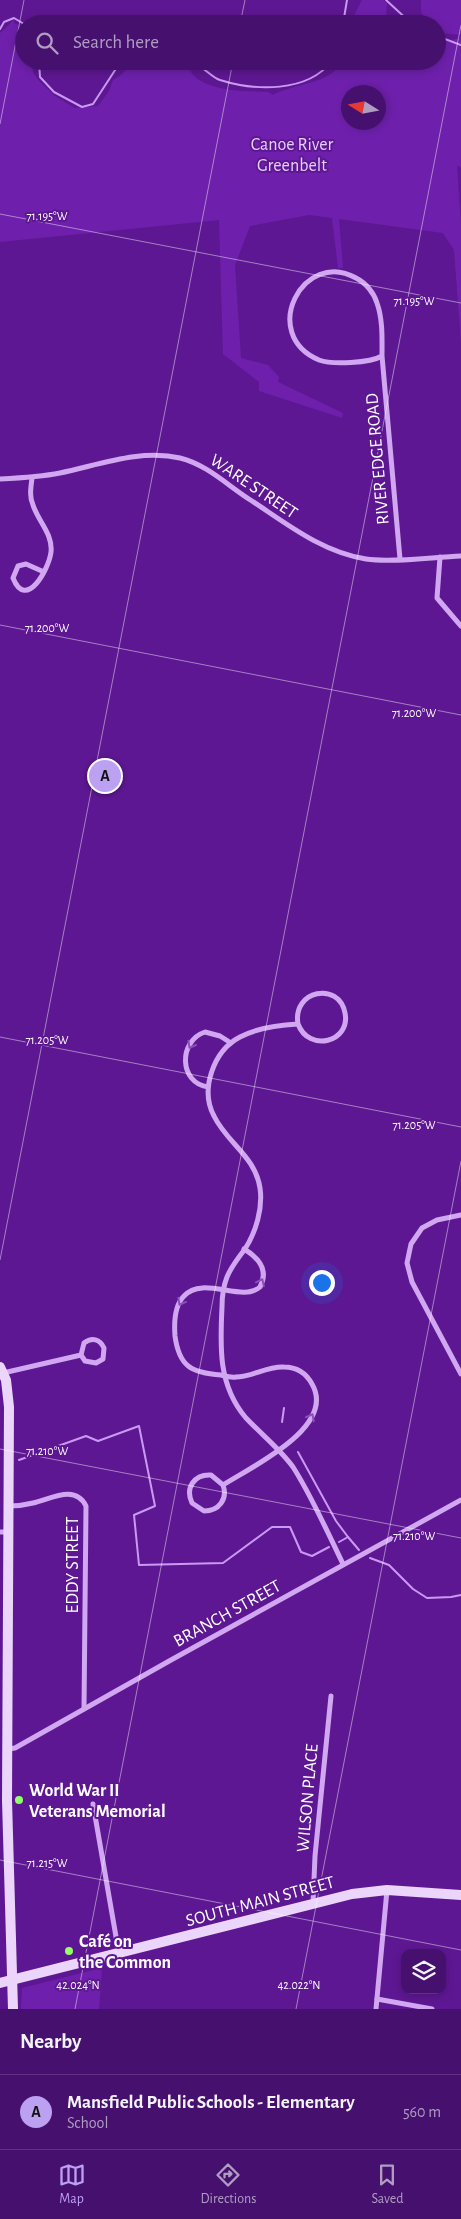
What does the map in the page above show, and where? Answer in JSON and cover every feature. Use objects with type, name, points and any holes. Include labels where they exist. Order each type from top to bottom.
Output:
[{"type":"main road","points":[[2,1370],[6,1380],[9,1407],[8,1506],[4,1532],[3,1724],[7,1750],[4,1806],[13,2009]]},
{"type":"main road","name":"SOUTH MAIN STREET","points":[[0,1984],[352,1894],[387,1890],[461,1895]]},
{"type":"street","name":"RIVER EDGE ROAD","points":[[382,356],[374,361],[341,362],[321,361],[307,353],[292,334],[290,325],[289,315],[298,291],[313,278],[322,274],[337,272],[350,275],[368,286],[377,302],[381,325],[382,356],[400,559]]},
{"type":"street","name":"WARE STREET","points":[[0,479],[32,478],[140,456],[181,458],[209,470],[304,536],[335,551],[367,559],[461,556]]},
{"type":"street","points":[[32,478],[31,498],[33,506],[49,538],[51,551],[44,572],[38,584],[29,590],[21,589],[13,578],[18,566],[26,564],[44,572]]},
{"type":"street","points":[[440,557],[438,600],[461,626]]},
{"type":"street","points":[[324,993],[333,996],[340,1002],[345,1011],[342,1031],[330,1040],[320,1042],[310,1039],[302,1033],[298,1024],[297,1014],[300,1005],[307,998],[315,994],[324,993]]},
{"type":"street","points":[[298,1024],[273,1026],[250,1033],[231,1042],[216,1063],[210,1076],[208,1088],[213,1115],[231,1140],[242,1150],[257,1174],[261,1198],[260,1210],[251,1239],[227,1276],[223,1290],[220,1357],[223,1376],[234,1402],[245,1417],[292,1466],[343,1564]]},
{"type":"street","points":[[208,1088],[197,1084],[187,1073],[185,1060],[188,1048],[196,1036],[205,1032],[212,1032],[231,1042]]},
{"type":"street","points":[[461,1215],[437,1220],[422,1228],[411,1244],[407,1263],[412,1282],[461,1374]]},
{"type":"street","points":[[223,1485],[278,1451],[306,1426],[315,1413],[316,1393],[308,1377],[302,1372],[285,1367],[236,1377],[223,1376],[200,1372],[187,1365],[179,1354],[175,1325],[180,1301],[188,1292],[201,1288],[252,1291],[257,1290],[262,1283],[263,1267],[253,1254],[244,1249]]},
{"type":"street","points":[[91,1339],[99,1341],[104,1348],[104,1355],[96,1363],[85,1361],[81,1354],[82,1346],[91,1339]]},
{"type":"street","points":[[2,1370],[81,1354]]},
{"type":"street","points":[[210,1475],[220,1480],[223,1485],[224,1499],[214,1510],[199,1509],[192,1503],[190,1488],[192,1483],[200,1476],[210,1475]]},
{"type":"street","name":"EDDY STREET","points":[[8,1506],[30,1504],[64,1494],[75,1495],[81,1498],[86,1506],[84,1709]]},
{"type":"street","name":"BRANCH STREET","points":[[7,1750],[15,1748],[461,1500]]},
{"type":"street","name":"WILSON PLACE","points":[[313,1903],[315,1856],[331,1696]]},
{"type":"street","points":[[93,1804],[119,1954]]},
{"type":"street","points":[[376,2009],[387,1890]]},
{"type":"street","points":[[377,1999],[432,2009]]},
{"type":"green space","points":[[362,0],[383,0],[387,3],[386,15],[354,15]]},
{"type":"green space","points":[[421,0],[461,0],[461,35],[446,34],[446,15],[423,15],[421,13]]},
{"type":"green space","name":"Canoe River Greenbelt","points":[[14,20],[15,70],[33,70],[39,81],[55,96],[75,108],[98,106],[109,91],[113,80],[126,70],[189,70],[199,80],[215,87],[268,92],[273,95],[321,79],[336,70],[446,70],[446,39],[461,38],[461,167],[457,166],[461,224],[461,343],[454,250],[443,233],[339,219],[343,268],[338,268],[332,218],[309,215],[250,226],[235,265],[241,358],[268,365],[279,377],[278,382],[343,413],[342,418],[259,391],[259,382],[223,354],[219,220],[0,242],[0,33]]},
{"type":"green space","points":[[102,1968],[99,2009],[21,2009],[22,1988]]},
{"type":"waterway","points":[[344,15],[347,0]]},
{"type":"waterway","points":[[386,0],[402,15]]},
{"type":"waterway","points":[[0,29],[4,22],[15,19]]},
{"type":"waterway","points":[[446,39],[461,45]]},
{"type":"waterway","points":[[40,70],[40,77],[54,92],[82,107],[93,104],[115,70]]},
{"type":"waterway","points":[[205,70],[220,80],[234,84],[264,87],[280,87],[295,84],[309,79],[322,70]]},
{"type":"waterway","points":[[282,1422],[284,1408]]},
{"type":"waterway","points":[[19,1460],[86,1436],[98,1441],[139,1426],[155,1506],[134,1515],[139,1565],[223,1563],[272,1527],[290,1527],[301,1552],[312,1556],[329,1547]]},
{"type":"waterway","points":[[298,1452],[336,1521],[348,1537]]},
{"type":"waterway","points":[[339,1542],[348,1537],[359,1550]]},
{"type":"waterway","points":[[370,1558],[389,1565],[413,1589],[427,1598],[461,1595]]},
{"type":"place","name":"Mansfield Public Schools - Elementary","points":[[105,776]]},
{"type":"place","name":"World War II Veterans Memorial","points":[[19,1800]]},
{"type":"place","name":"Café on the Common","points":[[69,1951]]}]
